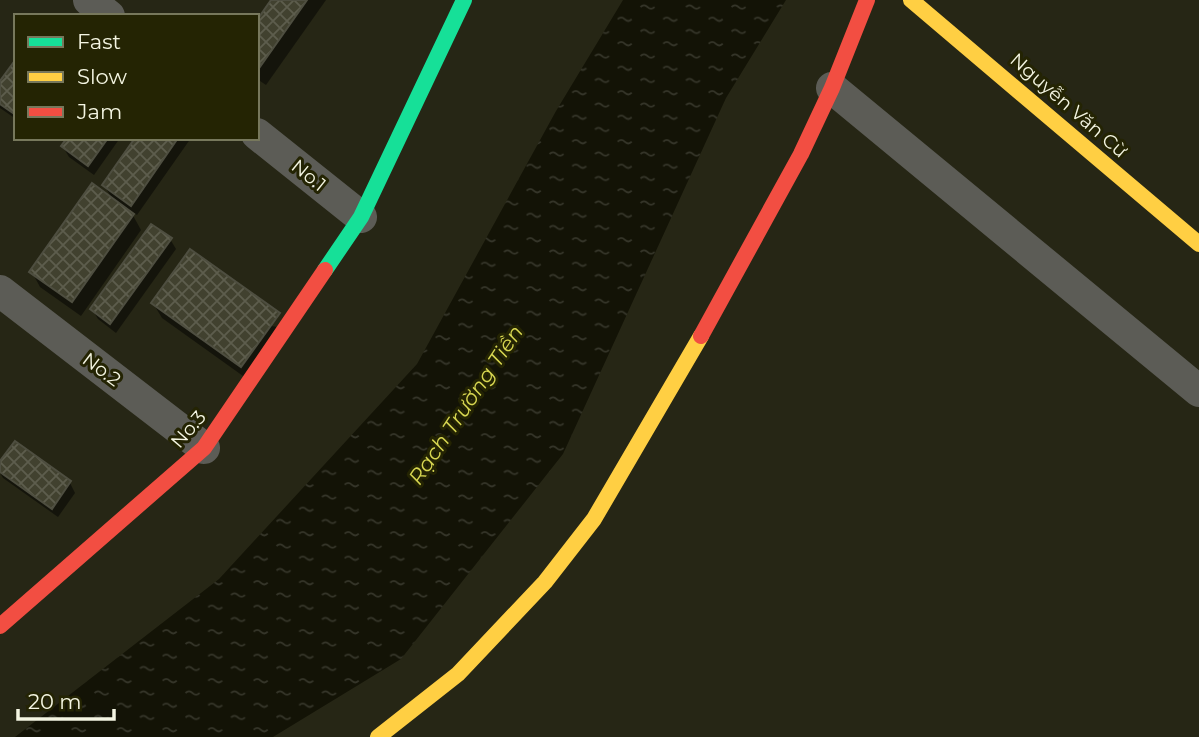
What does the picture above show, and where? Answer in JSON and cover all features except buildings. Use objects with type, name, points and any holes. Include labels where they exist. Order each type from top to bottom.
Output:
[{"type":"street","points":[[89,0],[106,14]]},
{"type":"street","name":"No.3","points":[[0,626],[204,448],[361,217],[464,0]]},
{"type":"street","points":[[378,737],[458,674],[545,582],[594,519],[801,155],[832,88],[867,0]]},
{"type":"street","name":"Nguyễn Văn Cừ","points":[[911,0],[1199,244]]},
{"type":"street","points":[[832,88],[1199,391]]},
{"type":"street","name":"No.1","points":[[259,136],[361,217]]},
{"type":"street","name":"No.2","points":[[0,291],[204,448]]},
{"type":"water","name":"Rạch Trường Tiền","points":[[623,0],[786,0],[726,98],[563,454],[401,659],[273,737],[15,737],[219,579],[417,364],[556,111]]},
{"type":"traffic: fast","points":[[325,270],[361,217],[464,0]]},
{"type":"traffic: slow","points":[[911,0],[1199,244]]},
{"type":"traffic: slow","points":[[378,737],[458,674],[545,582],[594,519],[701,336]]},
{"type":"traffic: jam","points":[[701,336],[801,154],[832,88],[867,0]]},
{"type":"traffic: jam","points":[[0,626],[204,448],[325,270]]}]
